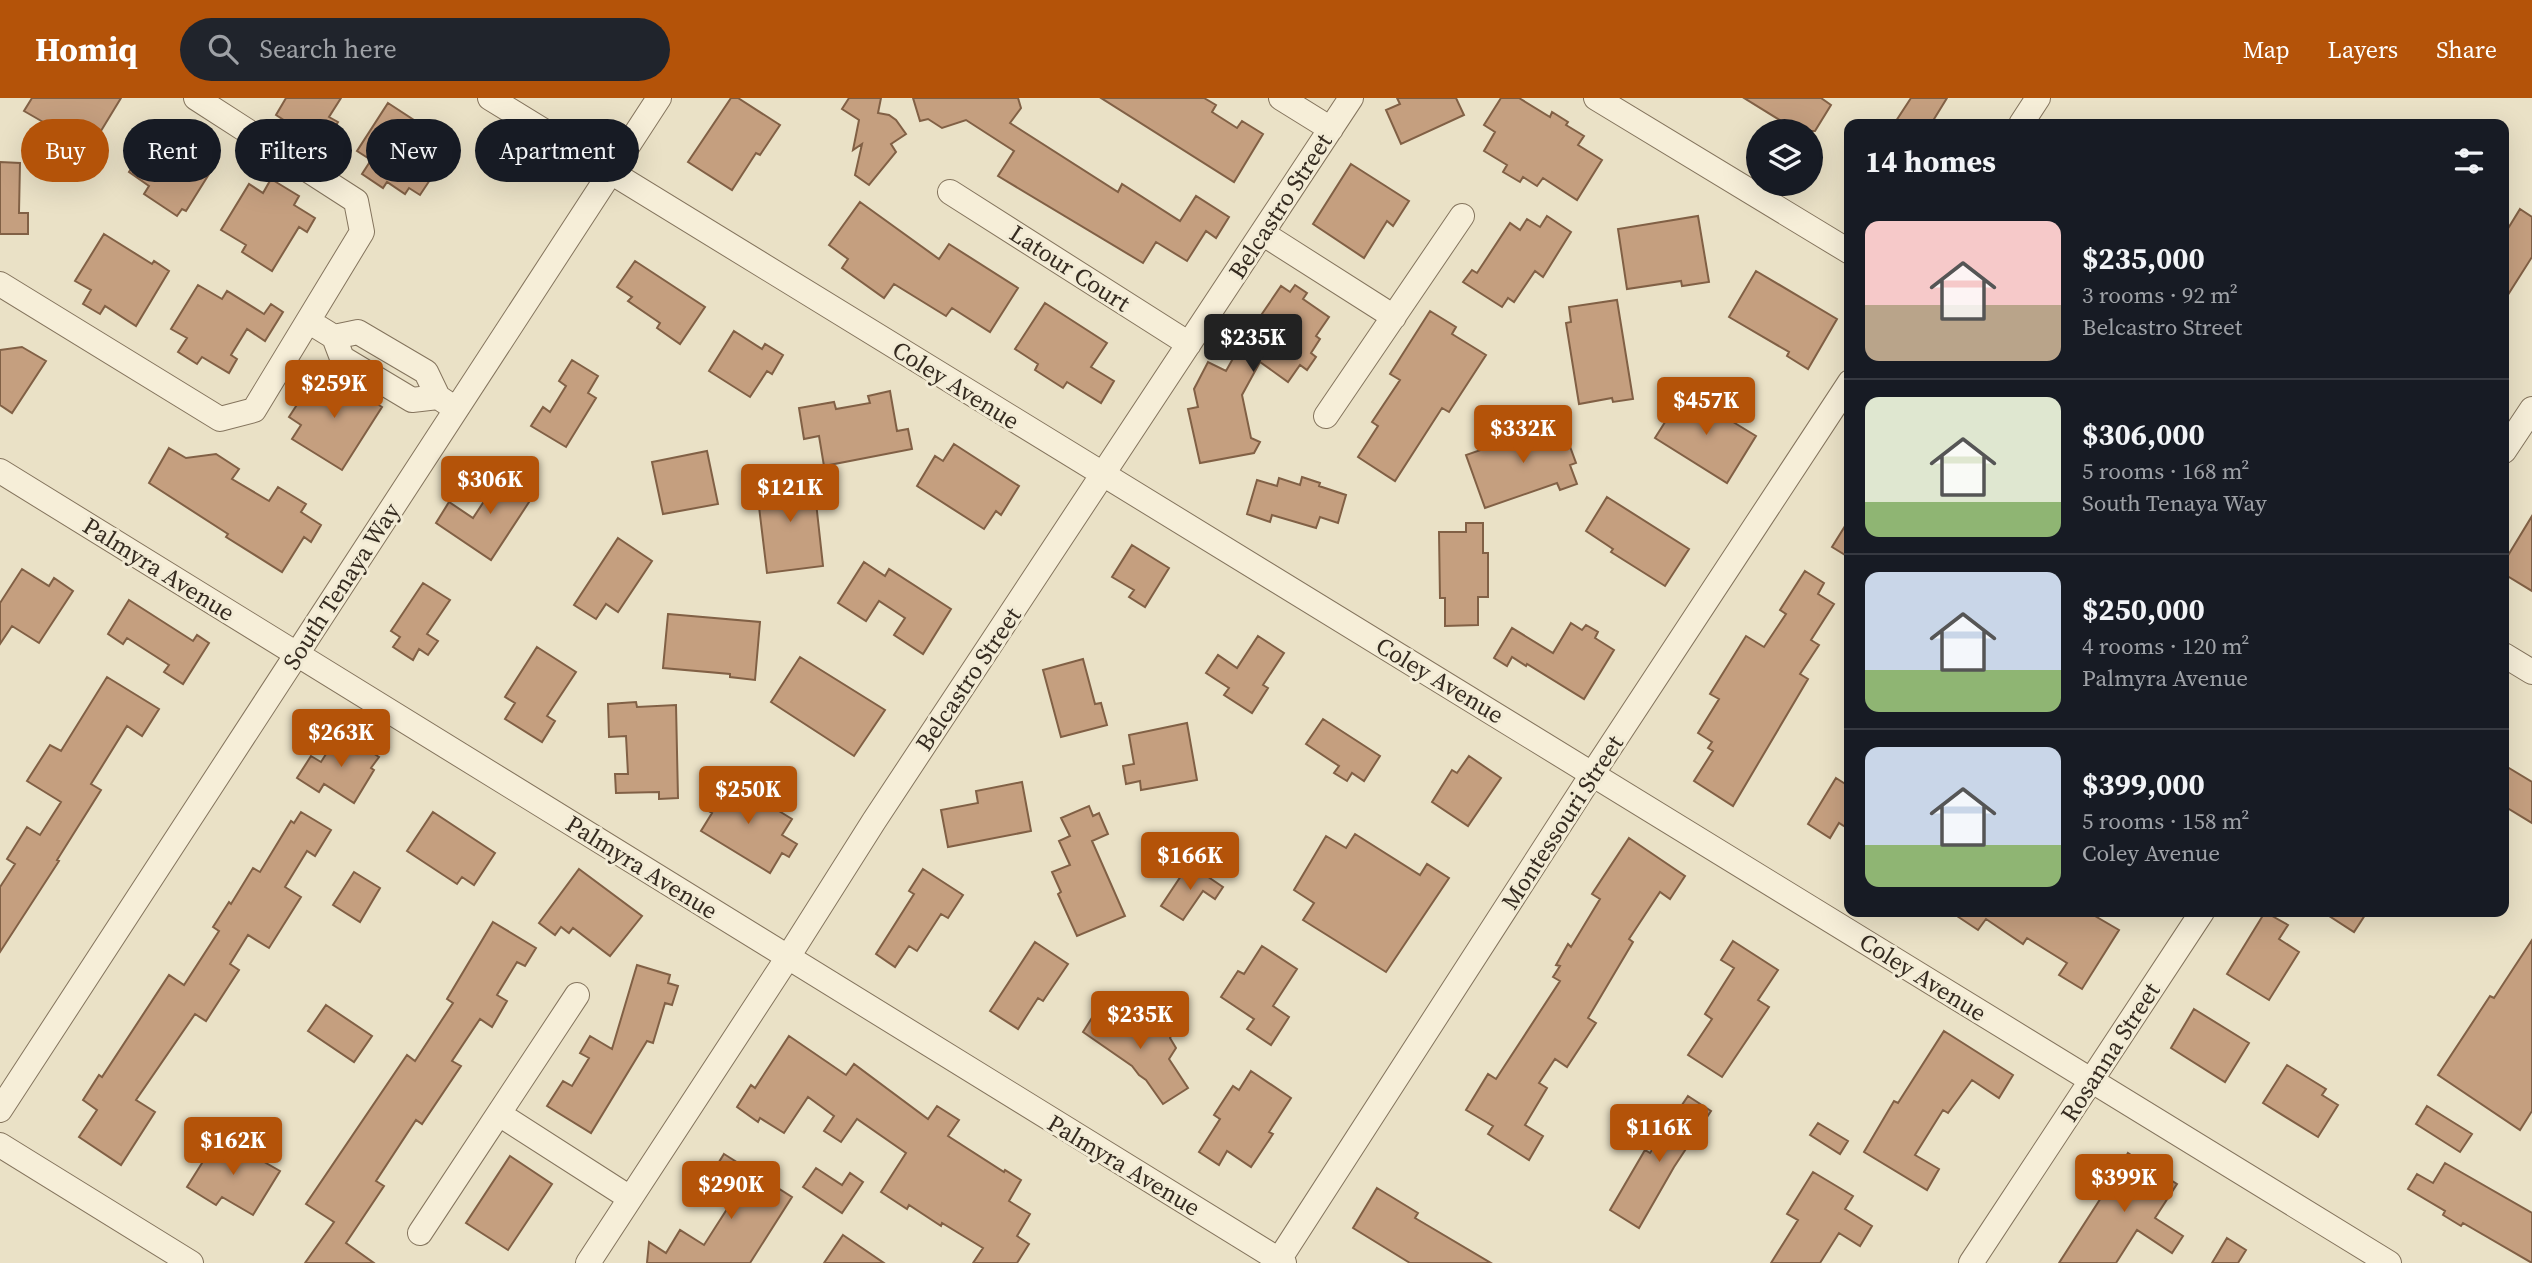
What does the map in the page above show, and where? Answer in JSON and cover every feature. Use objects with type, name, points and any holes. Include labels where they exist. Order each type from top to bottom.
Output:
[{"type":"street","points":[[0,284],[220,419],[254,410],[362,232],[356,201],[196,98]]},
{"type":"street","name":"Coley Avenue","points":[[490,98],[525,119]]},
{"type":"street","name":"South Tenaya Way","points":[[639,129],[659,98]]},
{"type":"street","points":[[1281,98],[1331,129]]},
{"type":"street","name":"Belcastro Street","points":[[587,1263],[874,821],[1351,98]]},
{"type":"street","points":[[1596,98],[1844,248]]},
{"type":"street","points":[[2024,119],[2038,98]]},
{"type":"street","name":"South Tenaya Way","points":[[0,1110],[297,654],[448,403],[605,182]]},
{"type":"street","name":"Coley Avenue","points":[[628,182],[1103,476],[1593,773],[2389,1263]]},
{"type":"street","name":"Latour Court","points":[[950,192],[1189,344]]},
{"type":"street","points":[[1326,416],[1462,216]]},
{"type":"street","points":[[1262,233],[1394,317]]},
{"type":"street","points":[[308,321],[334,337],[342,358],[412,400],[448,403]]},
{"type":"street","points":[[334,337],[358,332],[426,372],[448,403]]},
{"type":"street","points":[[372,376],[387,349]]},
{"type":"street","name":"Montessouri Street","points":[[1280,1262],[1593,773],[1844,391]]},
{"type":"street","points":[[2509,444],[2532,409]]},
{"type":"street","name":"Palmyra Avenue","points":[[0,471],[1280,1262]]},
{"type":"street","points":[[2509,658],[2532,672]]},
{"type":"street","name":"Rosanna Street","points":[[1971,1263],[2199,917]]},
{"type":"street","points":[[420,1233],[577,995]]},
{"type":"street","points":[[499,1114],[630,1198]]},
{"type":"street","points":[[0,1145],[191,1263]]},
{"type":"building","points":[[32,98],[121,98],[108,119],[38,119],[24,111]]},
{"type":"building","points":[[286,98],[341,98],[329,117],[333,119],[282,119],[276,115]]},
{"type":"building","points":[[731,98],[738,98],[780,125],[760,155],[756,153],[732,190],[688,162]]},
{"type":"building","points":[[849,98],[881,98],[878,113],[889,115],[896,120],[906,134],[891,144],[896,152],[869,185],[855,175],[862,144],[853,150],[859,120],[842,109]]},
{"type":"building","points":[[913,98],[1018,98],[1021,108],[1010,123],[1118,192],[1122,184],[1180,221],[1196,196],[1229,217],[1216,238],[1206,231],[1187,261],[1156,242],[1143,263],[998,176],[1014,151],[966,120],[942,128],[928,119],[920,121]]},
{"type":"building","points":[[1101,98],[1204,98],[1216,105],[1212,112],[1237,128],[1242,121],[1263,134],[1234,182]]},
{"type":"building","points":[[1397,98],[1456,98],[1464,115],[1401,144],[1386,110],[1400,104]]},
{"type":"building","points":[[1501,98],[1519,98],[1550,117],[1552,112],[1584,136],[1578,145],[1602,160],[1577,200],[1543,178],[1537,186],[1523,177],[1520,182],[1503,172],[1507,165],[1484,151],[1495,132],[1484,125]]},
{"type":"building","points":[[1744,98],[1821,98],[1831,105],[1822,119],[1778,119]]},
{"type":"building","points":[[1911,98],[1947,98],[1934,119],[1897,119]]},
{"type":"building","points":[[388,103],[413,119],[378,119]]},
{"type":"building","points":[[366,137],[366,157],[357,151]]},
{"type":"building","points":[[0,162],[20,163],[19,213],[28,213],[28,234],[0,234]]},
{"type":"building","points":[[1351,164],[1409,201],[1393,226],[1387,221],[1364,258],[1313,224]]},
{"type":"building","points":[[143,182],[204,182],[186,211],[182,209],[177,216],[144,194],[149,186]]},
{"type":"building","points":[[269,182],[276,182],[299,196],[294,205],[315,218],[307,232],[299,227],[272,271],[242,252],[246,245],[221,230],[249,184],[263,193]]},
{"type":"building","points":[[374,182],[387,182],[383,188]]},
{"type":"building","points":[[387,182],[429,182],[420,195],[409,188],[405,194]]},
{"type":"building","points":[[860,202],[939,259],[949,244],[1018,288],[990,332],[952,308],[946,316],[894,284],[884,298],[842,268],[848,259],[829,245]]},
{"type":"building","points":[[2520,209],[2532,217],[2532,257],[2509,293],[2509,227]]},
{"type":"building","points":[[1547,216],[1571,232],[1543,277],[1535,271],[1514,302],[1508,298],[1502,307],[1463,282],[1472,270],[1477,273],[1510,223],[1520,230],[1527,219],[1540,227]]},
{"type":"building","points":[[1698,216],[1709,282],[1682,286],[1681,281],[1627,289],[1618,229]]},
{"type":"building","points":[[104,234],[152,264],[154,261],[169,271],[136,326],[105,306],[100,314],[83,304],[91,290],[75,281]]},
{"type":"building","points":[[635,261],[705,307],[680,344],[657,328],[660,323],[628,301],[632,297],[617,287]]},
{"type":"building","points":[[1756,271],[1837,319],[1808,369],[1787,356],[1789,352],[1729,317]]},
{"type":"building","points":[[198,285],[222,299],[227,291],[264,314],[271,304],[283,312],[265,341],[247,329],[231,355],[237,359],[229,373],[202,357],[197,364],[178,352],[187,338],[171,329]]},
{"type":"building","points":[[1295,285],[1307,293],[1303,299],[1329,317],[1316,336],[1320,339],[1311,353],[1316,357],[1307,370],[1300,365],[1288,382],[1260,362],[1242,395],[1251,438],[1260,442],[1254,453],[1200,463],[1188,409],[1198,407],[1194,389],[1208,362],[1226,371],[1281,286],[1290,292]]},
{"type":"building","points":[[1617,300],[1633,399],[1613,402],[1612,398],[1579,404],[1566,323],[1571,322],[1569,307]]},
{"type":"building","points":[[1045,303],[1107,343],[1091,367],[1114,381],[1101,403],[1067,382],[1063,388],[1035,370],[1038,364],[1015,349]]},
{"type":"building","points":[[1430,311],[1456,327],[1452,334],[1486,355],[1449,412],[1442,408],[1395,481],[1358,457],[1378,426],[1372,422],[1400,380],[1390,374]]},
{"type":"building","points":[[734,331],[762,349],[765,344],[783,355],[772,374],[767,371],[750,397],[709,371]]},
{"type":"building","points":[[22,347],[46,361],[12,413],[0,405],[0,350]]},
{"type":"building","points":[[572,360],[598,376],[588,393],[596,398],[566,447],[531,426],[543,407],[550,412],[566,386],[559,381]]},
{"type":"building","points":[[322,370],[382,407],[342,470],[292,439],[301,425],[289,417],[300,400],[307,404]]},
{"type":"building","points":[[890,391],[897,431],[908,429],[912,449],[824,466],[819,436],[804,439],[799,408],[834,402],[836,409],[870,403],[868,396]]},
{"type":"building","points":[[1684,392],[1756,436],[1727,483],[1655,438]]},
{"type":"building","points":[[1561,422],[1576,463],[1570,465],[1577,484],[1560,490],[1557,483],[1485,508],[1466,455]]},
{"type":"building","points":[[954,444],[1019,486],[1001,515],[996,511],[984,529],[917,486],[935,456],[943,461]]},
{"type":"building","points":[[169,448],[186,458],[216,454],[239,469],[232,479],[269,501],[278,487],[306,504],[301,512],[321,525],[311,542],[304,537],[282,572],[149,483]]},
{"type":"building","points":[[707,451],[718,504],[663,514],[652,462]]},
{"type":"building","points":[[506,468],[526,481],[523,485],[535,493],[491,560],[436,523],[449,502],[473,518]]},
{"type":"building","points":[[813,475],[823,566],[767,573],[756,482]]},
{"type":"building","points":[[1302,477],[1346,495],[1338,523],[1320,517],[1316,528],[1272,515],[1270,522],[1247,514],[1257,480],[1277,486],[1279,478],[1300,485]]},
{"type":"building","points":[[1607,497],[1689,549],[1665,586],[1611,552],[1613,549],[1586,531]]},
{"type":"building","points":[[2532,516],[2532,591],[2509,577],[2509,554]]},
{"type":"building","points":[[1466,523],[1483,523],[1483,553],[1488,553],[1488,597],[1478,597],[1478,625],[1445,626],[1445,598],[1440,598],[1439,532],[1466,532]]},
{"type":"building","points":[[1844,528],[1844,554],[1832,547]]},
{"type":"building","points":[[618,538],[652,561],[618,612],[606,604],[596,619],[574,605]]},
{"type":"building","points":[[1132,545],[1169,568],[1145,607],[1129,597],[1134,590],[1112,577]]},
{"type":"building","points":[[864,562],[885,576],[889,569],[951,609],[923,654],[894,635],[905,618],[879,601],[866,621],[838,603]]},
{"type":"building","points":[[22,569],[49,586],[54,578],[73,591],[39,643],[12,626],[0,644],[0,603]]},
{"type":"building","points":[[1805,571],[1824,583],[1818,594],[1834,604],[1811,640],[1819,645],[1800,674],[1808,679],[1733,806],[1694,781],[1713,751],[1708,748],[1712,742],[1698,733],[1719,699],[1710,694],[1746,636],[1764,647],[1786,614],[1780,610]]},
{"type":"building","points":[[423,583],[450,600],[427,634],[438,641],[428,655],[419,649],[413,660],[393,647],[400,637],[391,631]]},
{"type":"building","points":[[129,600],[193,641],[197,635],[209,643],[183,684],[164,672],[169,665],[127,638],[123,644],[108,634]]},
{"type":"building","points":[[668,614],[760,622],[755,680],[730,677],[730,674],[663,668]]},
{"type":"building","points":[[1571,623],[1582,630],[1586,625],[1598,632],[1595,638],[1614,650],[1584,699],[1512,657],[1507,666],[1494,658],[1512,628],[1553,653]]},
{"type":"building","points":[[1258,636],[1284,653],[1263,685],[1268,688],[1252,713],[1224,695],[1229,688],[1206,673],[1218,655],[1237,668]]},
{"type":"building","points":[[537,647],[576,672],[547,716],[555,721],[542,742],[505,719],[515,703],[505,697]]},
{"type":"building","points":[[800,657],[885,710],[854,756],[771,702]]},
{"type":"building","points":[[1083,659],[1095,704],[1101,703],[1107,725],[1061,737],[1043,670]]},
{"type":"building","points":[[107,677],[159,709],[142,736],[127,726],[91,784],[101,790],[0,952],[0,887],[15,864],[7,859],[27,827],[40,835],[61,802],[27,781],[50,745],[61,751]]},
{"type":"building","points":[[636,702],[637,707],[676,705],[678,798],[659,799],[659,792],[616,793],[615,774],[628,774],[626,736],[609,737],[608,704]]},
{"type":"building","points":[[1323,719],[1380,756],[1364,781],[1352,773],[1347,781],[1334,773],[1339,766],[1306,744]]},
{"type":"building","points":[[1187,723],[1197,780],[1141,790],[1140,781],[1126,784],[1123,766],[1134,764],[1129,735]]},
{"type":"building","points":[[340,732],[379,757],[354,803],[324,784],[319,792],[297,778],[311,756],[321,762]]},
{"type":"building","points":[[1469,756],[1501,778],[1468,826],[1432,802],[1452,770],[1457,773]]},
{"type":"building","points":[[2509,768],[2532,782],[2532,823],[2509,809]]},
{"type":"building","points":[[1836,778],[1844,783],[1844,826],[1839,823],[1830,838],[1808,824]]},
{"type":"building","points":[[1022,782],[1031,831],[948,847],[941,810],[978,803],[976,791]]},
{"type":"building","points":[[718,784],[730,791],[735,784],[792,819],[782,835],[797,844],[789,857],[782,853],[770,873],[701,831],[712,813],[703,808]]},
{"type":"building","points":[[1089,806],[1093,816],[1099,813],[1108,834],[1092,841],[1125,916],[1077,936],[1058,894],[1061,892],[1052,872],[1070,865],[1059,841],[1070,836],[1061,818]]},
{"type":"building","points":[[301,812],[331,830],[315,856],[307,851],[285,887],[301,897],[269,948],[248,935],[230,964],[239,970],[206,1021],[195,1014],[136,1100],[155,1112],[121,1165],[79,1137],[97,1110],[83,1100],[99,1075],[102,1077],[169,975],[184,985],[219,931],[213,927],[229,902],[231,904],[253,868],[260,872],[291,821],[294,823]]},
{"type":"building","points":[[433,812],[495,853],[474,885],[462,877],[457,884],[407,851]]},
{"type":"building","points":[[1355,834],[1420,875],[1427,864],[1449,878],[1386,972],[1303,920],[1314,903],[1294,890],[1326,836],[1346,848]]},
{"type":"building","points":[[1629,838],[1685,876],[1670,899],[1660,892],[1629,939],[1633,942],[1588,1018],[1596,1023],[1567,1067],[1555,1059],[1539,1083],[1547,1088],[1525,1125],[1543,1136],[1529,1160],[1488,1134],[1493,1126],[1466,1110],[1488,1074],[1496,1079],[1560,981],[1553,977],[1560,966],[1556,965],[1568,944],[1571,947],[1600,899],[1592,894]]},
{"type":"building","points":[[1189,864],[1223,887],[1215,899],[1203,891],[1183,920],[1161,906]]},
{"type":"building","points":[[579,869],[642,916],[610,956],[573,928],[569,933],[561,927],[555,935],[539,923]]},
{"type":"building","points":[[923,869],[963,895],[948,918],[941,914],[917,951],[909,946],[895,967],[876,954],[914,894],[909,891]]},
{"type":"building","points":[[354,872],[380,888],[360,922],[333,905]]},
{"type":"building","points":[[1958,917],[2097,917],[2119,930],[2082,989],[2059,975],[2067,963],[2027,938],[2023,944],[1986,919],[1978,930]]},
{"type":"building","points":[[2262,917],[2274,917],[2288,925],[2279,939],[2299,952],[2269,1000],[2227,974]]},
{"type":"building","points":[[2331,917],[2364,917],[2354,932]]},
{"type":"building","points":[[493,922],[536,948],[525,966],[517,962],[497,995],[507,1001],[492,1027],[480,1019],[452,1061],[461,1066],[422,1124],[416,1120],[376,1181],[384,1186],[346,1243],[374,1263],[305,1263],[334,1222],[306,1204],[407,1055],[415,1061],[453,1003],[447,999]]},
{"type":"building","points":[[2532,940],[2532,1111],[2520,1130],[2438,1075],[2490,996],[2494,998]]},
{"type":"building","points":[[1733,941],[1778,970],[1758,1000],[1769,1007],[1722,1077],[1688,1055],[1712,1019],[1705,1014],[1734,968],[1721,960]]},
{"type":"building","points":[[1035,942],[1068,964],[1043,1001],[1038,998],[1018,1029],[990,1011]]},
{"type":"building","points":[[1262,946],[1297,969],[1273,1006],[1289,1017],[1271,1045],[1247,1029],[1254,1019],[1221,997],[1238,971],[1244,974]]},
{"type":"building","points":[[637,965],[670,975],[668,983],[678,986],[672,1005],[665,1003],[653,1043],[647,1041],[591,1133],[547,1106],[563,1081],[572,1086],[589,1058],[580,1053],[590,1036],[612,1049]]},
{"type":"building","points":[[326,1005],[372,1036],[354,1062],[308,1031]]},
{"type":"building","points":[[1100,1005],[1146,1034],[1153,1022],[1172,1034],[1170,1038],[1176,1048],[1169,1059],[1188,1088],[1163,1104],[1132,1066],[1083,1032]]},
{"type":"building","points":[[2194,1009],[2249,1043],[2225,1082],[2171,1048]]},
{"type":"building","points":[[1944,1031],[2013,1075],[1999,1098],[1972,1080],[1948,1113],[1943,1110],[1915,1155],[1939,1169],[1927,1190],[1864,1152],[1894,1101],[1898,1103]]},
{"type":"building","points":[[789,1036],[846,1075],[854,1064],[928,1119],[937,1106],[959,1120],[948,1136],[1021,1180],[1009,1201],[1030,1214],[1017,1236],[1029,1244],[1017,1263],[973,1263],[983,1248],[909,1205],[907,1209],[881,1192],[906,1153],[857,1119],[841,1142],[824,1131],[834,1116],[808,1097],[784,1133],[760,1118],[758,1122],[737,1107],[751,1085],[755,1088]]},
{"type":"building","points":[[2287,1065],[2326,1089],[2322,1095],[2338,1105],[2318,1137],[2263,1103]]},
{"type":"building","points":[[1251,1071],[1291,1098],[1269,1132],[1273,1134],[1251,1167],[1227,1151],[1219,1165],[1199,1152],[1220,1119],[1214,1115],[1233,1086],[1239,1090]]},
{"type":"building","points":[[1688,1096],[1711,1111],[1674,1167],[1639,1228],[1610,1210],[1645,1150],[1650,1153]]},
{"type":"building","points":[[2427,1106],[2472,1134],[2460,1152],[2416,1124]]},
{"type":"building","points":[[1818,1123],[1848,1141],[1840,1154],[1810,1135]]},
{"type":"building","points":[[219,1136],[280,1171],[253,1215],[222,1197],[216,1205],[187,1187]]},
{"type":"building","points":[[2128,1153],[2177,1184],[2155,1218],[2183,1236],[2172,1253],[2137,1230],[2116,1263],[2059,1263],[2106,1190],[2094,1182],[2105,1166],[2116,1173]]},
{"type":"building","points":[[724,1154],[792,1197],[750,1263],[647,1263],[649,1242],[666,1253],[680,1230],[704,1245],[736,1195],[709,1178]]},
{"type":"building","points":[[510,1156],[552,1184],[508,1250],[466,1223]]},
{"type":"building","points":[[2445,1163],[2532,1213],[2532,1263],[2463,1223],[2461,1226],[2443,1215],[2445,1211],[2408,1189],[2417,1174],[2433,1183]]},
{"type":"building","points":[[816,1168],[842,1185],[850,1173],[863,1182],[842,1213],[803,1187]]},
{"type":"building","points":[[1813,1172],[1853,1196],[1845,1209],[1872,1226],[1860,1246],[1839,1233],[1820,1263],[1771,1263],[1798,1220],[1787,1214]]},
{"type":"building","points":[[1377,1188],[1418,1213],[1415,1218],[1491,1263],[1410,1263],[1353,1228]]},
{"type":"building","points":[[843,1235],[884,1263],[824,1263]]},
{"type":"building","points":[[2227,1238],[2246,1250],[2238,1263],[2212,1263]]}]
